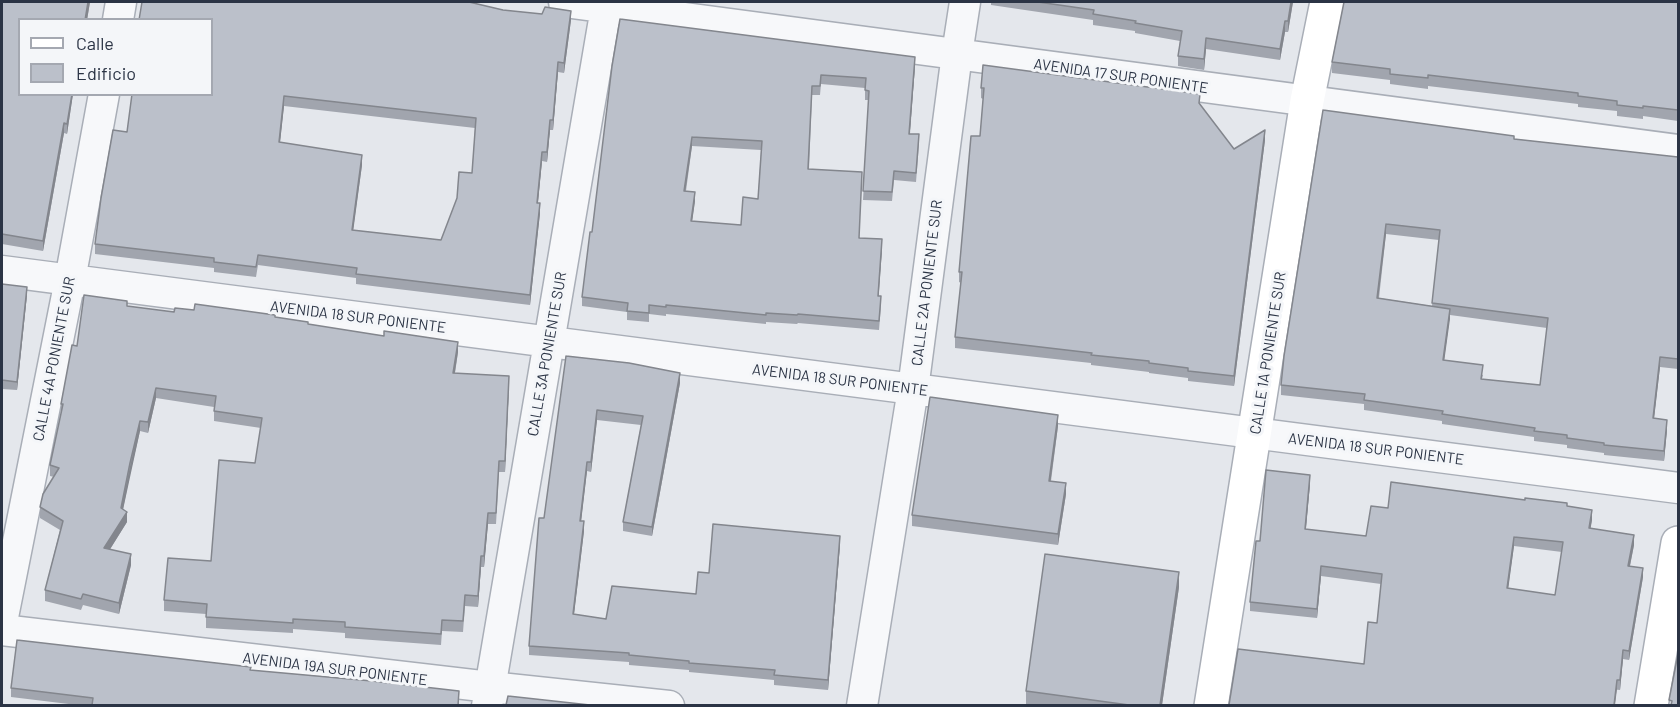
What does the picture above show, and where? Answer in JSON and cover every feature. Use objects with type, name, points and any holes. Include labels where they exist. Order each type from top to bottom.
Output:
[{"type":"street","points":[[118,18],[121,2]]},
{"type":"street","name":"AVENIDA 17 SUR PONIENTE","points":[[564,2],[607,4],[957,54],[1678,150]]},
{"type":"street","name":"CALLE 2A PONIENTE SUR","points":[[862,705],[913,389],[965,2]]},
{"type":"street","name":"CALLE 1A PONIENTE SUR","points":[[1211,705],[1307,101],[1327,2]]},
{"type":"street","name":"CALLE 3A PONIENTE SUR","points":[[488,696],[607,4]]},
{"type":"street","name":"CALLE 4A PONIENTE SUR","points":[[2,622],[70,280],[104,96]]},
{"type":"street","name":"AVENIDA 18 SUR PONIENTE","points":[[2,272],[1678,488]]},
{"type":"street","points":[[1651,705],[1678,543]]},
{"type":"street","name":"AVENIDA 19A SUR PONIENTE","points":[[2,630],[488,696],[669,705]]},
{"type":"building","points":[[2,2],[88,2],[85,18],[18,18],[18,96],[72,96],[67,124],[64,123],[43,241],[2,234]]},
{"type":"building","points":[[142,2],[469,2],[503,10],[542,14],[545,7],[571,11],[564,63],[558,62],[553,120],[550,120],[547,152],[542,152],[537,203],[540,203],[530,295],[356,274],[357,268],[258,255],[256,267],[214,262],[214,258],[95,244],[113,130],[127,132],[132,96],[213,96],[213,18],[139,18]],"holes":[[[284,96],[476,118],[472,173],[459,172],[457,198],[441,240],[352,230],[362,155],[279,142]]]},
{"type":"building","points":[[1038,2],[1291,2],[1280,49],[1206,38],[1204,59],[1178,56],[1182,31],[1093,14],[1094,10]]},
{"type":"building","points":[[1344,2],[1678,2],[1678,110],[1617,105],[1617,101],[1578,96],[1578,93],[1428,75],[1428,78],[1390,74],[1390,69],[1332,62]]},
{"type":"building","points":[[620,19],[915,57],[909,134],[919,134],[916,173],[894,171],[892,192],[863,191],[869,91],[865,90],[866,78],[821,75],[820,86],[812,86],[808,169],[862,172],[859,238],[882,239],[878,296],[881,296],[879,321],[798,314],[766,313],[766,315],[666,305],[666,307],[649,305],[649,313],[627,311],[628,303],[582,297]],"holes":[[[692,137],[762,141],[758,199],[743,197],[741,225],[691,221],[695,192],[684,191]]]},
{"type":"building","points":[[983,65],[1200,94],[1199,103],[1234,149],[1265,130],[1234,376],[1188,371],[1188,368],[1091,355],[1092,353],[955,337],[962,272],[959,272],[971,136],[980,136],[984,88],[981,88]]},
{"type":"building","points":[[1323,110],[1514,136],[1514,139],[1678,157],[1678,359],[1660,357],[1653,418],[1667,420],[1664,451],[1604,445],[1604,443],[1567,438],[1567,435],[1534,431],[1535,428],[1442,414],[1443,411],[1364,400],[1365,394],[1281,385]],"holes":[[[1386,224],[1440,230],[1432,303],[1548,318],[1540,385],[1481,379],[1483,365],[1443,360],[1450,309],[1377,298]]]},
{"type":"building","points":[[2,284],[27,287],[17,382],[2,380]]},
{"type":"building","points":[[84,295],[127,301],[127,306],[174,312],[175,308],[194,310],[195,304],[275,315],[275,317],[308,322],[308,324],[384,336],[384,331],[458,342],[453,373],[509,376],[505,461],[499,461],[496,513],[488,513],[484,556],[481,556],[478,596],[465,595],[463,621],[442,620],[441,634],[345,627],[345,622],[293,619],[293,623],[206,617],[207,604],[164,600],[168,558],[211,561],[219,460],[255,463],[262,418],[214,411],[216,396],[156,388],[148,422],[140,421],[130,463],[121,508],[127,512],[104,548],[131,554],[119,603],[83,594],[81,599],[45,590],[63,521],[40,507],[43,494],[59,468],[50,465],[72,345],[77,346]]},
{"type":"building","points":[[566,356],[629,363],[680,373],[652,527],[623,522],[643,416],[597,410],[591,462],[587,462],[580,521],[584,521],[573,614],[606,619],[612,586],[696,594],[698,572],[709,573],[713,524],[840,536],[828,680],[774,675],[775,670],[689,663],[689,661],[629,655],[629,653],[529,646],[539,518],[544,518]]},
{"type":"building","points":[[930,397],[1058,415],[1049,481],[1066,483],[1058,534],[912,515]]},
{"type":"building","points":[[1266,470],[1310,475],[1305,529],[1366,536],[1371,506],[1388,508],[1391,482],[1525,500],[1525,498],[1567,503],[1567,506],[1592,510],[1589,528],[1634,535],[1628,566],[1643,568],[1629,651],[1623,650],[1620,680],[1617,680],[1614,705],[1229,705],[1238,649],[1364,664],[1368,622],[1377,623],[1382,574],[1321,566],[1317,609],[1250,602],[1256,541],[1260,541]],"holes":[[[1514,537],[1563,542],[1555,595],[1507,588]]]},
{"type":"building","points":[[1045,554],[1179,572],[1160,705],[1129,705],[1026,691]]},
{"type":"building","points":[[17,640],[251,667],[250,670],[459,691],[458,705],[92,705],[93,698],[11,688]]},
{"type":"building","points":[[1678,654],[1678,705],[1671,705],[1672,701],[1669,700]]},
{"type":"building","points":[[508,696],[590,705],[506,705]]}]
